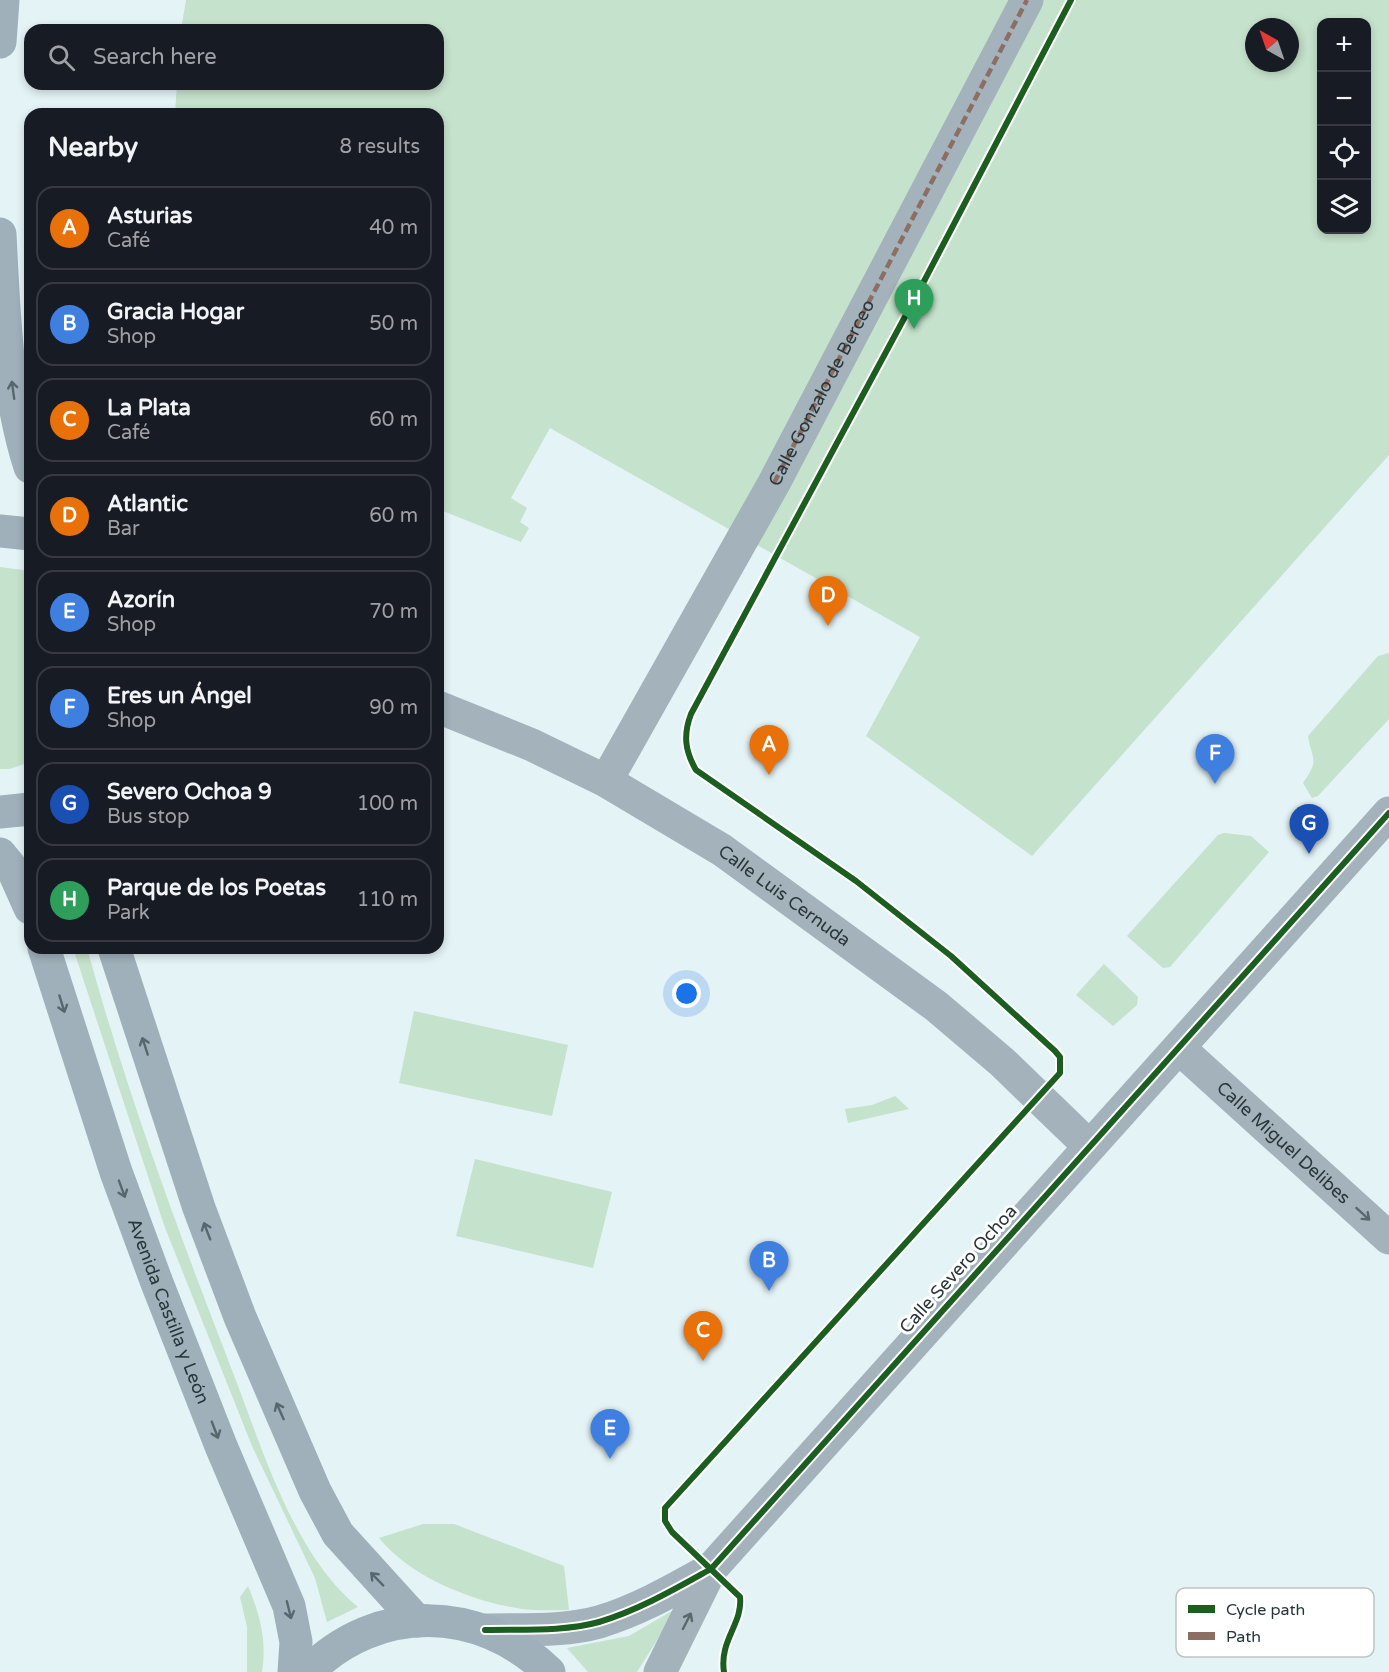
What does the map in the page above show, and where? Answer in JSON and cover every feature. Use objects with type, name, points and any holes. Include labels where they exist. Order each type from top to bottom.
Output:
[{"type":"main road","points":[[0,42],[3,0]]},
{"type":"main road","points":[[0,234],[5,326],[13,396],[24,443]]},
{"type":"main road","points":[[0,531],[24,533]]},
{"type":"main road","points":[[0,812],[24,810]]},
{"type":"main road","points":[[0,854],[13,870],[24,895]]},
{"type":"main road","name":"Avenida Castilla y León","points":[[46,954],[116,1173],[157,1283],[221,1446],[289,1606],[296,1642],[294,1672]]},
{"type":"main road","points":[[116,954],[203,1218],[240,1317],[315,1491],[338,1534],[417,1621]]},
{"type":"main road","points":[[308,1672],[332,1651],[364,1633],[399,1623],[417,1621],[452,1622],[484,1630],[519,1647],[549,1672]]},
{"type":"street","name":"Calle Gonzalo de Berceo","points":[[606,781],[774,483],[1027,0]]},
{"type":"street","name":"Calle Luis Cernuda","points":[[444,709],[531,745],[606,781],[722,850],[936,1006],[1002,1062],[1089,1146]]},
{"type":"street","name":"Calle Severo Ochoa","points":[[660,1672],[711,1569],[1389,813]]},
{"type":"street","name":"Calle Miguel Delibes","points":[[1179,1048],[1389,1238]]},
{"type":"street","name":"Calle Severo Ochoa","points":[[484,1630],[549,1629],[597,1623],[643,1606],[711,1569]]},
{"type":"green space","points":[[186,0],[1389,0],[1389,455],[1032,856],[866,736],[920,637],[550,428],[511,498],[527,508],[520,522],[529,528],[521,542],[444,511],[444,108],[175,108],[177,90],[444,90],[444,24],[182,24]]},
{"type":"green space","points":[[0,567],[24,570],[24,764],[10,769],[0,769]]},
{"type":"green space","points":[[1389,653],[1389,719],[1318,796],[1312,798],[1303,783],[1313,764],[1308,736],[1378,656]]},
{"type":"green space","points":[[1224,833],[1251,836],[1269,852],[1170,967],[1163,968],[1127,936],[1218,835]]},
{"type":"green space","points":[[75,954],[89,954],[118,1054],[153,1158],[266,1461],[296,1527],[314,1557],[335,1584],[358,1607],[327,1622],[315,1578],[252,1446],[164,1225]]},
{"type":"green space","points":[[1104,964],[1138,997],[1137,1005],[1113,1026],[1076,995]]},
{"type":"green space","points":[[414,1011],[568,1045],[552,1116],[399,1083]]},
{"type":"green space","points":[[895,1096],[909,1109],[848,1123],[845,1109],[872,1105]]},
{"type":"green space","points":[[475,1159],[612,1192],[593,1268],[456,1236]]},
{"type":"green space","points":[[423,1524],[454,1524],[564,1566],[569,1610],[522,1609],[463,1594],[425,1576],[408,1565],[379,1538]]},
{"type":"green space","points":[[248,1586],[256,1607],[263,1638],[262,1672],[247,1672],[247,1627],[240,1597]]},
{"type":"green space","points":[[677,1608],[637,1672],[588,1672],[567,1648],[629,1636]]},
{"type":"marked path","points":[[774,483],[1027,0]]},
{"type":"cycle path","points":[[724,1672],[725,1651],[738,1616],[740,1597],[672,1532],[665,1521],[665,1508],[1060,1073],[1060,1057],[951,956],[856,881],[696,770],[687,749],[687,729],[691,714],[921,287],[1071,0]]},
{"type":"cycle path","points":[[485,1630],[557,1629],[599,1622],[643,1605],[711,1569],[1389,813]]},
{"type":"place","name":"Parque de los Poetas","points":[[914,329]]},
{"type":"place","name":"Atlantic","points":[[828,626]]},
{"type":"place","name":"Asturias","points":[[769,775]]},
{"type":"place","name":"Eres un Ángel","points":[[1215,784]]},
{"type":"place","name":"Severo Ochoa 9","points":[[1309,854]]},
{"type":"place","name":"Gracia Hogar","points":[[769,1291]]},
{"type":"place","name":"La Plata","points":[[703,1361]]},
{"type":"place","name":"Azorín","points":[[610,1459]]}]
